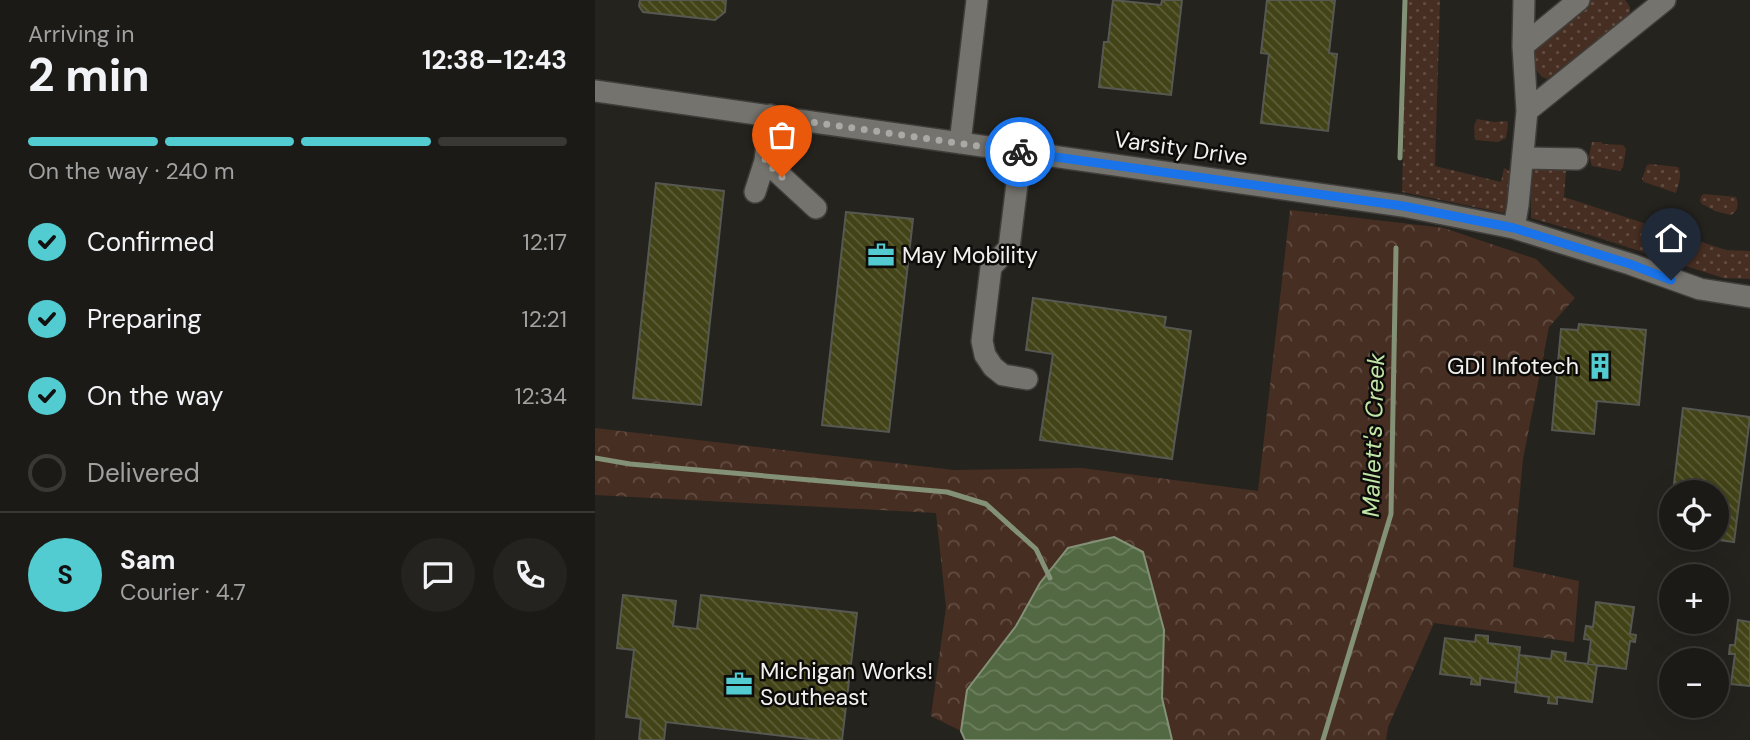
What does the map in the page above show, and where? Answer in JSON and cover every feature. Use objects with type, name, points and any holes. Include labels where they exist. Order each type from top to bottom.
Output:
[{"type":"street","points":[[960,143],[977,0]]},
{"type":"street","points":[[1514,228],[1527,111],[1523,46],[1524,0]]},
{"type":"street","points":[[1523,46],[1579,0]]},
{"type":"street","points":[[1527,111],[1651,4]]},
{"type":"street","name":"Varsity Drive","points":[[595,91],[1403,206],[1514,228],[1700,289],[1750,297]]},
{"type":"street","points":[[755,192],[765,161],[770,116]]},
{"type":"street","points":[[1021,152],[1009,248],[991,267],[982,341],[985,355],[993,367],[1003,375],[1027,379]]},
{"type":"street","points":[[1523,159],[1577,159]]},
{"type":"street","points":[[765,161],[815,208]]},
{"type":"green space","points":[[1407,0],[1440,0],[1435,166],[1501,182],[1504,168],[1509,171],[1510,187],[1504,213],[1402,192]]},
{"type":"green space","points":[[1591,0],[1625,0],[1630,8],[1629,14],[1547,79],[1542,77],[1531,64],[1531,49]]},
{"type":"green space","points":[[1477,119],[1507,121],[1506,138],[1498,142],[1475,140],[1474,126]]},
{"type":"green space","points":[[1592,142],[1623,145],[1626,149],[1620,171],[1592,166],[1589,156]]},
{"type":"green space","points":[[1534,165],[1566,171],[1564,197],[1726,250],[1750,251],[1750,279],[1723,278],[1531,218]]},
{"type":"green space","points":[[1647,165],[1678,167],[1680,177],[1676,193],[1644,182],[1642,179]]},
{"type":"green space","points":[[1704,194],[1736,197],[1736,210],[1731,215],[1715,211],[1701,203]]},
{"type":"green space","points":[[1290,210],[1444,228],[1536,259],[1575,298],[1549,327],[1523,459],[1513,567],[1579,581],[1574,642],[1434,623],[1388,727],[1386,740],[1172,740],[1162,698],[1164,630],[1040,583],[1016,626],[967,690],[961,731],[931,716],[946,607],[936,513],[595,495],[595,428],[954,470],[1082,468],[1258,491]]},
{"type":"water","points":[[1114,537],[1143,552],[1164,630],[1162,698],[1172,740],[965,740],[961,731],[967,690],[1016,626],[1040,583],[1068,548]]},
{"type":"building","points":[[640,0],[726,0],[725,12],[715,20],[643,12],[639,6]]},
{"type":"building","points":[[1113,0],[1161,5],[1162,0],[1182,0],[1171,95],[1099,87],[1104,42],[1108,42]]},
{"type":"building","points":[[1267,0],[1335,0],[1329,53],[1337,54],[1328,131],[1261,123],[1269,54],[1261,53]]},
{"type":"building","points":[[656,183],[724,191],[701,405],[633,398]]},
{"type":"building","points":[[846,212],[913,219],[889,432],[822,425]]},
{"type":"building","points":[[1033,298],[1166,317],[1164,327],[1191,331],[1172,459],[1040,440],[1053,354],[1026,350]]},
{"type":"building","name":"GDI Infotech","points":[[1579,324],[1646,330],[1639,405],[1597,401],[1594,434],[1552,430],[1561,329],[1578,330]]},
{"type":"building","points":[[1683,408],[1750,417],[1734,542],[1729,541],[1729,480],[1674,480]]},
{"type":"building","name":"Michigan Works! Southeast","points":[[623,595],[676,601],[673,626],[697,629],[701,595],[857,613],[842,740],[817,740],[666,722],[664,740],[639,740],[641,719],[626,717],[634,650],[617,648]]},
{"type":"building","points":[[1596,602],[1634,607],[1630,634],[1636,635],[1635,642],[1630,641],[1626,669],[1588,664],[1591,640],[1584,639],[1586,626],[1593,627]]},
{"type":"building","points":[[1738,620],[1750,622],[1750,686],[1731,684],[1735,654],[1729,654],[1730,645],[1735,645]]},
{"type":"building","points":[[1476,635],[1488,636],[1488,643],[1520,647],[1516,683],[1480,678],[1480,685],[1471,684],[1472,678],[1440,674],[1445,638],[1475,642]]},
{"type":"building","points":[[1552,651],[1566,653],[1565,661],[1597,665],[1592,702],[1557,697],[1557,704],[1548,703],[1549,697],[1515,692],[1519,655],[1551,659]]},
{"type":"waterway","name":"Mallett's Creek","points":[[1400,158],[1405,0]]},
{"type":"waterway","name":"Mallett's Creek","points":[[1323,740],[1391,514],[1396,248]]},
{"type":"waterway","points":[[595,458],[630,464],[947,492],[986,504],[1036,549],[1050,578]]},
{"type":"way so far","points":[[782,177],[765,161],[770,116],[1020,152]]},
{"type":"place","name":"May Mobility","points":[[881,255]]},
{"type":"place","name":"GDI Infotech","points":[[1600,366]]},
{"type":"place","name":"Michigan Works! Southeast","points":[[739,684]]},
{"type":"route","points":[[1020,152],[1403,206],[1514,228],[1630,264],[1671,280]]}]
